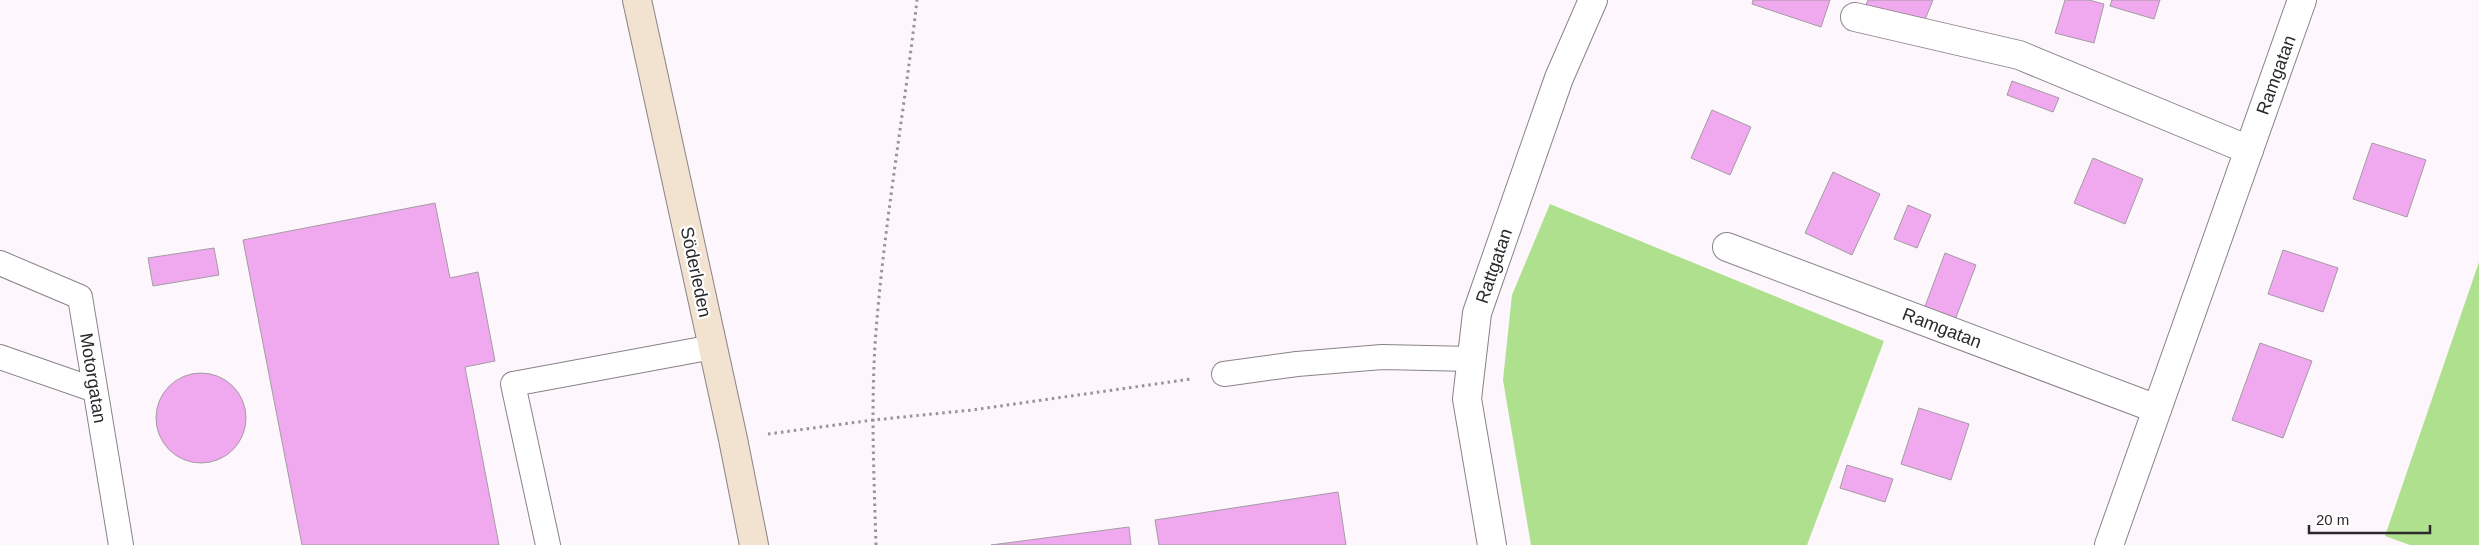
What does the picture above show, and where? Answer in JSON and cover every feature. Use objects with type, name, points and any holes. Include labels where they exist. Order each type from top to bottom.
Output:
[{"type":"street","name":"Söderleden","points":[[636,0],[733,439],[754,545]]},
{"type":"street","name":"Rattgatan","points":[[1492,545],[1467,399],[1477,313],[1559,78],[1593,0]]},
{"type":"street","name":"Ramgatan","points":[[2109,545],[2302,0]]},
{"type":"street","points":[[1855,17],[2019,55],[2249,150]]},
{"type":"street","name":"Ramgatan","points":[[1727,247],[2157,409]]},
{"type":"lane","name":"Motorgatan","points":[[0,263],[80,296],[120,545]]},
{"type":"lane","points":[[548,545],[513,384],[713,347]]},
{"type":"lane","points":[[0,357],[95,390]]},
{"type":"lane","points":[[1224,374],[1297,364],[1382,357],[1472,359]]},
{"type":"path","points":[[876,545],[875,346],[885,234],[917,0]]},
{"type":"path","points":[[733,439],[874,420],[972,410],[1224,374]]},
{"type":"green space","points":[[1550,204],[1884,341],[1807,545],[1531,545],[1503,380],[1512,295]]},
{"type":"green space","points":[[2479,262],[2479,545],[2410,545],[2385,536]]},
{"type":"building","points":[[1753,0],[1830,0],[1821,27],[1752,4]]},
{"type":"building","points":[[1868,0],[1933,0],[1922,27],[1866,5]]},
{"type":"building","points":[[2065,0],[2089,0],[2104,4],[2094,43],[2055,33]]},
{"type":"building","points":[[2112,0],[2160,0],[2154,19],[2110,6]]},
{"type":"building","points":[[2012,81],[2059,98],[2053,112],[2007,95]]},
{"type":"building","points":[[1712,110],[1751,127],[1730,175],[1691,158]]},
{"type":"building","points":[[2372,143],[2426,160],[2407,217],[2353,199]]},
{"type":"building","points":[[2093,158],[2143,179],[2125,224],[2074,203]]},
{"type":"building","points":[[1833,172],[1880,194],[1852,255],[1805,233]]},
{"type":"building","points":[[435,203],[450,278],[478,272],[495,361],[465,367],[499,545],[302,545],[243,240]]},
{"type":"building","points":[[1908,205],[1931,215],[1917,248],[1894,239]]},
{"type":"building","points":[[214,248],[219,275],[153,286],[148,258]]},
{"type":"building","points":[[2283,250],[2338,268],[2323,312],[2268,294]]},
{"type":"building","points":[[1945,253],[1976,265],[1955,320],[1924,309]]},
{"type":"building","points":[[2260,343],[2312,361],[2283,438],[2232,420]]},
{"type":"building","points":[[201,373],[218,376],[233,386],[243,401],[246,418],[243,435],[233,450],[218,460],[201,463],[184,460],[169,450],[159,435],[156,418],[159,401],[169,386],[184,376]]},
{"type":"building","points":[[1919,408],[1969,424],[1951,480],[1901,464]]},
{"type":"building","points":[[1847,465],[1893,479],[1885,502],[1840,488]]},
{"type":"building","points":[[1338,492],[1346,545],[1159,545],[1155,520]]},
{"type":"building","points":[[1129,527],[1131,545],[991,545]]}]
